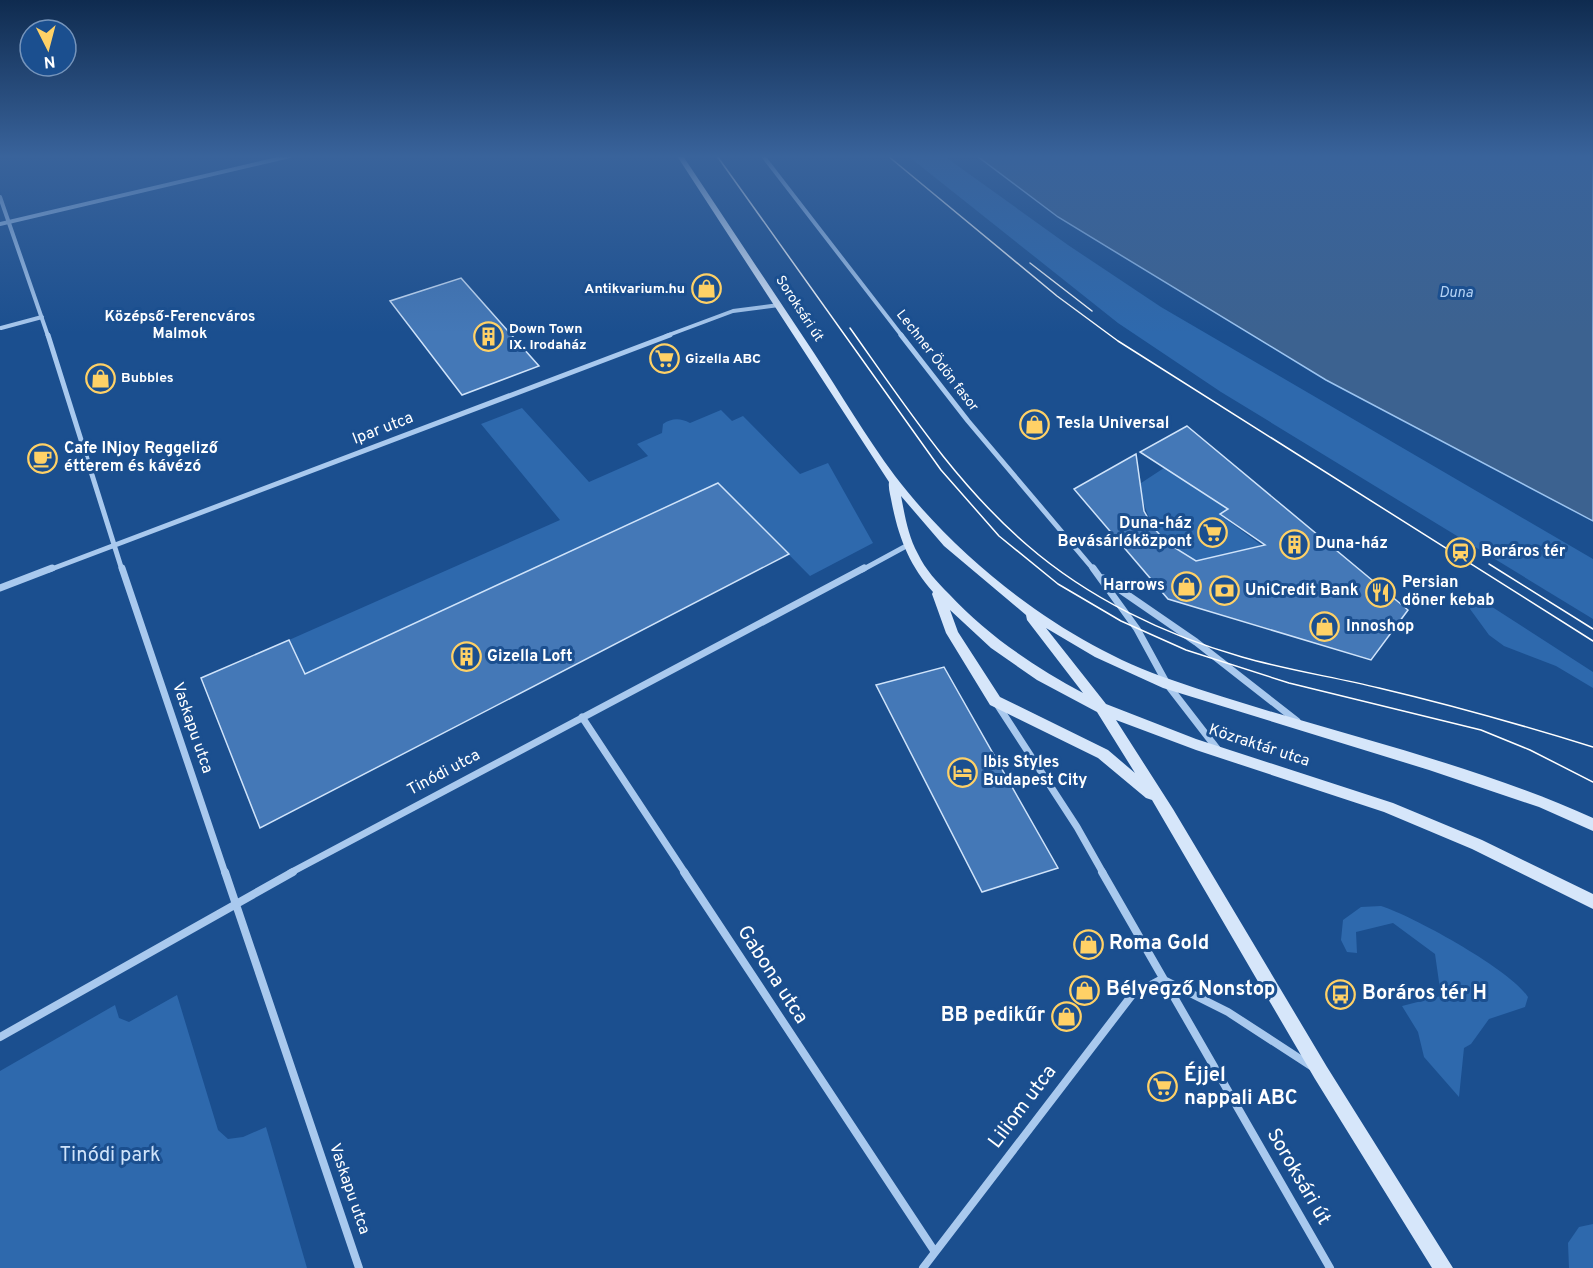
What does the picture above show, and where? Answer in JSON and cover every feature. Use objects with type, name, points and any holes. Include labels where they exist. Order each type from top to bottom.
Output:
[{"type":"main road","name":"Soroksári út","points":[[719,215],[892,479],[948,543],[1025,609]]},
{"type":"main road","name":"Soroksári út","points":[[892,479],[908,546],[936,588]]},
{"type":"main road","name":"Közraktár utca","points":[[936,588],[976,630],[1030,672],[1102,708],[1222,755],[1356,796],[1453,832],[1593,902]]},
{"type":"main road","points":[[936,588],[952,633],[995,701],[1103,754],[1164,806]]},
{"type":"main road","name":"Közraktár utca","points":[[1025,609],[1099,654],[1167,684],[1533,799],[1593,825]]},
{"type":"main road","points":[[1025,609],[1102,708],[1164,806],[1321,1072],[1443,1268]]},
{"type":"street","name":"Vaskapu utca","points":[[7,215],[42,317],[114,545],[360,1268]]},
{"type":"street","points":[[0,224],[38,215]]},
{"type":"street","name":"Lechner Ödön fasor","points":[[809,215],[968,421],[1099,575],[1137,629],[1167,684],[1222,755]]},
{"type":"street","name":"Ipar utca","points":[[0,588],[733,311],[779,305]]},
{"type":"street","points":[[1,328],[42,317]]},
{"type":"street","name":"Tinódi utca","points":[[0,1037],[236,902],[908,546]]},
{"type":"street","name":"Lechner Ödön fasor","points":[[1099,575],[1196,642],[1303,725]]},
{"type":"street","name":"Soroksári út","points":[[995,701],[1077,827],[1162,979],[1330,1268]]},
{"type":"street","name":"Gabona utca","points":[[582,717],[935,1252]]},
{"type":"street","points":[[1162,979],[1228,1012],[1321,1072]]},
{"type":"street","name":"Liliom utca","points":[[923,1268],[1132,995],[1162,979]]},
{"type":"green space","points":[[982,215],[1026,215],[1161,307],[1593,559],[1593,619],[1221,392],[1118,323]]},
{"type":"green space","points":[[522,408],[589,482],[648,456],[637,444],[662,433],[663,424],[670,421],[679,420],[690,423],[721,410],[732,421],[743,416],[800,474],[828,463],[873,543],[810,576],[718,483],[305,674],[289,640],[560,520],[481,424]]},
{"type":"green space","points":[[1167,466],[1228,509],[1220,515],[1261,545],[1204,566],[1171,544],[1155,527],[1144,505],[1141,491],[1135,487]]},
{"type":"green space","points":[[1472,594],[1593,672],[1593,688],[1556,666],[1504,646],[1489,635],[1470,609]]},
{"type":"green space","points":[[1381,906],[1460,945],[1502,973],[1528,997],[1525,1007],[1489,1019],[1471,1044],[1464,1048],[1459,1097],[1424,1057],[1418,1032],[1402,1006],[1441,996],[1435,954],[1393,923],[1356,932],[1357,953],[1347,952],[1341,940],[1343,920],[1361,907]]},
{"type":"green space","name":"Tinódi park","points":[[177,995],[218,1130],[228,1139],[243,1137],[266,1127],[307,1268],[0,1268],[0,1071],[115,1005],[119,1018],[129,1022]]},
{"type":"green space","points":[[1593,1224],[1593,1268],[1569,1268],[1568,1243],[1579,1227]]},
{"type":"water","name":"Duna","points":[[1056,215],[1593,215],[1593,521],[1326,380]]},
{"type":"building","name":"Down Town IX. Irodaház","points":[[461,278],[539,366],[462,395],[390,301]]},
{"type":"building","name":"Duna-ház","points":[[1187,426],[1408,610],[1371,660],[1168,599],[1074,489],[1136,454],[1144,511],[1153,527],[1167,543],[1196,561],[1265,545],[1220,514],[1228,509],[1140,452]]},
{"type":"building","name":"Gizella Loft","points":[[718,483],[789,554],[260,828],[201,678],[289,640],[305,674]]},
{"type":"building","name":"Ibis Styles Budapest City","points":[[944,667],[1058,868],[982,892],[876,685]]},
{"type":"tram line","points":[[759,215],[941,470],[999,536],[1058,584],[1121,621],[1186,650],[1289,683],[1481,730],[1530,750],[1593,782]]},
{"type":"tram line","points":[[959,215],[1057,296],[1118,341],[1593,641]]},
{"type":"tram line","points":[[1030,263],[1092,311]]},
{"type":"tram line","points":[[850,328],[932,442],[954,470],[1001,521],[1051,564],[1128,613],[1184,638],[1242,657],[1433,701],[1593,747]]},
{"type":"tram line","points":[[1489,564],[1593,629]]},
{"type":"place","name":"Antikvarium.hu","points":[[706,289]]},
{"type":"place","name":"Down Town IX. Irodaház","points":[[488,337]]},
{"type":"place","name":"Gizella ABC","points":[[664,359]]},
{"type":"place","name":"Bubbles","points":[[100,378]]},
{"type":"place","name":"Tesla Universal","points":[[1035,424]]},
{"type":"place","name":"Cafe INjoy Reggeliző étterem és kávézó","points":[[43,458]]},
{"type":"place","name":"Duna-ház Bevásárlóközpont","points":[[1213,533]]},
{"type":"place","name":"Duna-ház","points":[[1294,544]]},
{"type":"place","name":"Boráros tér","points":[[1460,552]]},
{"type":"place","name":"Harrows","points":[[1186,586]]},
{"type":"place","name":"UniCredit Bank","points":[[1224,591]]},
{"type":"place","name":"Persian döner kebab","points":[[1381,592]]},
{"type":"place","name":"Innoshop","points":[[1325,627]]},
{"type":"place","name":"Gizella Loft","points":[[466,657]]},
{"type":"place","name":"Ibis Styles Budapest City","points":[[962,772]]},
{"type":"place","name":"Roma Gold","points":[[1088,944]]},
{"type":"place","name":"Bélyegző Nonstop","points":[[1085,990]]},
{"type":"place","name":"Boráros tér H","points":[[1341,994]]},
{"type":"place","name":"BB pedikűr","points":[[1066,1016]]},
{"type":"place","name":"Éjjel nappali ABC","points":[[1163,1087]]},
{"type":"district","name":"Középső-Ferencváros Malmok","points":[[180,326]]}]
